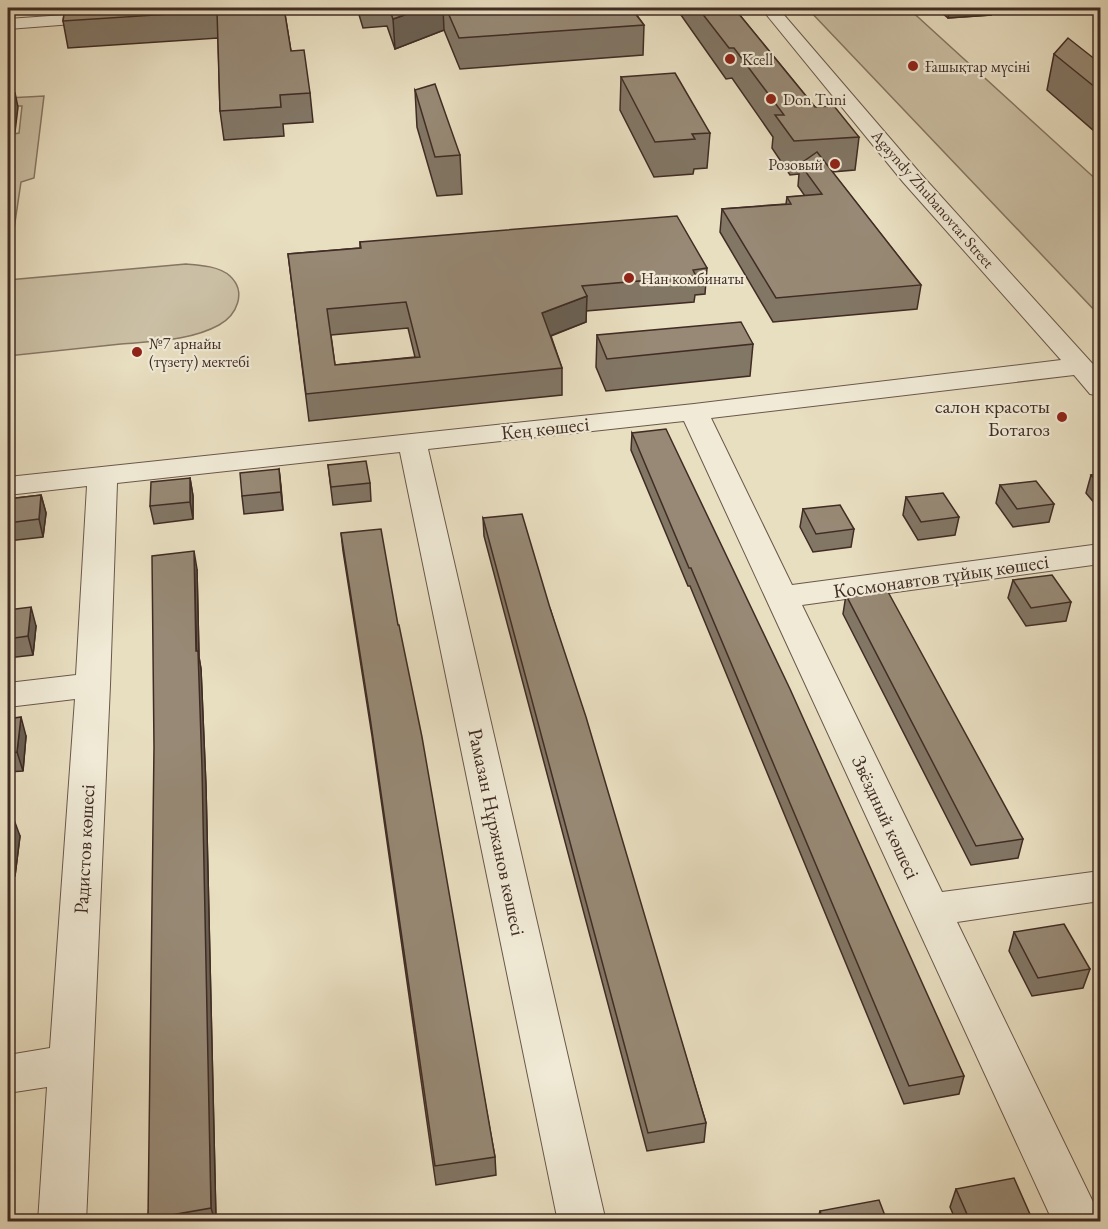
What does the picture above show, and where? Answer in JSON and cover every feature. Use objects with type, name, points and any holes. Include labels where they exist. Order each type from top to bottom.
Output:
[{"type":"street","name":"Agayndy Zhubanovtar Street","points":[[769,8],[911,177],[1101,388]]},
{"type":"street","points":[[8,24],[124,16]]},
{"type":"street","name":"Кең көшесі","points":[[8,486],[411,443],[1081,366]]},
{"type":"street","name":"Звёздный көшесі","points":[[694,411],[1078,1221]]},
{"type":"street","name":"Рамазан Нұржанов көшесі","points":[[411,443],[582,1221]]},
{"type":"street","name":"Радистов көшесі","points":[[62,1221],[93,685],[102,476]]},
{"type":"street","name":"Космонавтов тұйық көшесі","points":[[782,597],[1101,554]]},
{"type":"street","points":[[8,696],[93,685]]},
{"type":"street","points":[[930,909],[1101,885]]},
{"type":"street","points":[[8,1074],[71,1064]]},
{"type":"shaded area","points":[[807,8],[908,8],[1100,183],[1100,316]]},
{"type":"shaded area","points":[[44,96],[34,178],[21,182],[14,229],[8,229],[8,135],[19,133],[22,106],[8,106],[8,98]]},
{"type":"shaded area","points":[[186,264],[220,270],[235,282],[239,296],[238,303],[231,315],[219,325],[196,334],[171,339],[8,356],[8,280]]},
{"type":"building","points":[[65,8],[284,8],[291,51],[304,50],[310,93],[280,95],[281,107],[220,111],[217,11],[63,21]]},
{"type":"building","points":[[389,8],[424,8],[393,19]]},
{"type":"building","points":[[446,8],[631,8],[644,25],[459,38]]},
{"type":"building","points":[[698,8],[734,8],[815,107],[834,106],[859,137],[794,141],[775,115],[784,115],[734,48],[729,48]]},
{"type":"building","points":[[1068,38],[1101,64],[1101,92],[1054,54]]},
{"type":"building","points":[[675,73],[710,133],[692,134],[695,139],[655,142],[621,77]]},
{"type":"building","points":[[435,84],[460,155],[435,157],[415,90]]},
{"type":"building","points":[[8,93],[15,93],[12,118],[8,118]]},
{"type":"building","points":[[817,152],[921,285],[776,298],[722,209],[791,204],[787,197],[822,194],[800,164]]},
{"type":"building","points":[[677,216],[707,268],[693,270],[696,276],[582,286],[587,296],[542,313],[562,368],[306,394],[288,254],[361,248],[360,242]],"holes":[[[406,302],[420,357],[335,365],[327,309]]]},
{"type":"building","points":[[741,322],[753,344],[607,359],[597,335]]},
{"type":"building","points":[[666,429],[790,689],[964,1076],[909,1086],[632,433]]},
{"type":"building","points":[[366,461],[370,483],[331,487],[328,465]]},
{"type":"building","points":[[279,469],[281,492],[242,496],[240,473]]},
{"type":"building","points":[[1101,474],[1101,487],[1091,475]]},
{"type":"building","points":[[190,478],[190,502],[150,506],[151,482]]},
{"type":"building","points":[[1036,481],[1054,504],[1017,509],[1000,485]]},
{"type":"building","points":[[943,493],[959,517],[921,522],[906,497]]},
{"type":"building","points":[[41,495],[39,519],[8,523],[8,499]]},
{"type":"building","points":[[840,505],[854,529],[816,534],[803,509]]},
{"type":"building","points":[[522,514],[586,717],[706,1123],[648,1133],[483,518]]},
{"type":"building","points":[[381,529],[398,625],[422,737],[495,1157],[435,1166],[341,533]]},
{"type":"building","points":[[194,551],[202,768],[211,1208],[148,1219],[154,747],[152,556]]},
{"type":"building","points":[[1052,575],[1071,602],[1031,608],[1013,580]]},
{"type":"building","points":[[887,590],[1023,839],[976,846],[846,595]]},
{"type":"building","points":[[31,607],[28,636],[8,639],[8,610]]},
{"type":"building","points":[[21,717],[17,752],[8,753],[8,719]]},
{"type":"building","points":[[13,817],[9,857],[8,857],[8,818]]},
{"type":"building","points":[[1064,924],[1090,969],[1038,978],[1014,932]]},
{"type":"building","points":[[1014,1178],[1033,1221],[970,1221],[956,1189]]},
{"type":"building","points":[[879,1200],[887,1221],[823,1221],[820,1211]]},
{"type":"place","name":"Kcell","points":[[730,59]]},
{"type":"place","name":"Ғашықтар мүсіні","points":[[913,66]]},
{"type":"place","name":"Don Tuni","points":[[771,99]]},
{"type":"place","name":"Розовый","points":[[835,164]]},
{"type":"place","name":"Нан комбинаты","points":[[629,278]]},
{"type":"place","name":"№7 арнайы (түзету) мектебі","points":[[137,352]]},
{"type":"place","name":"салон красоты Ботагоз","points":[[1062,417]]}]
